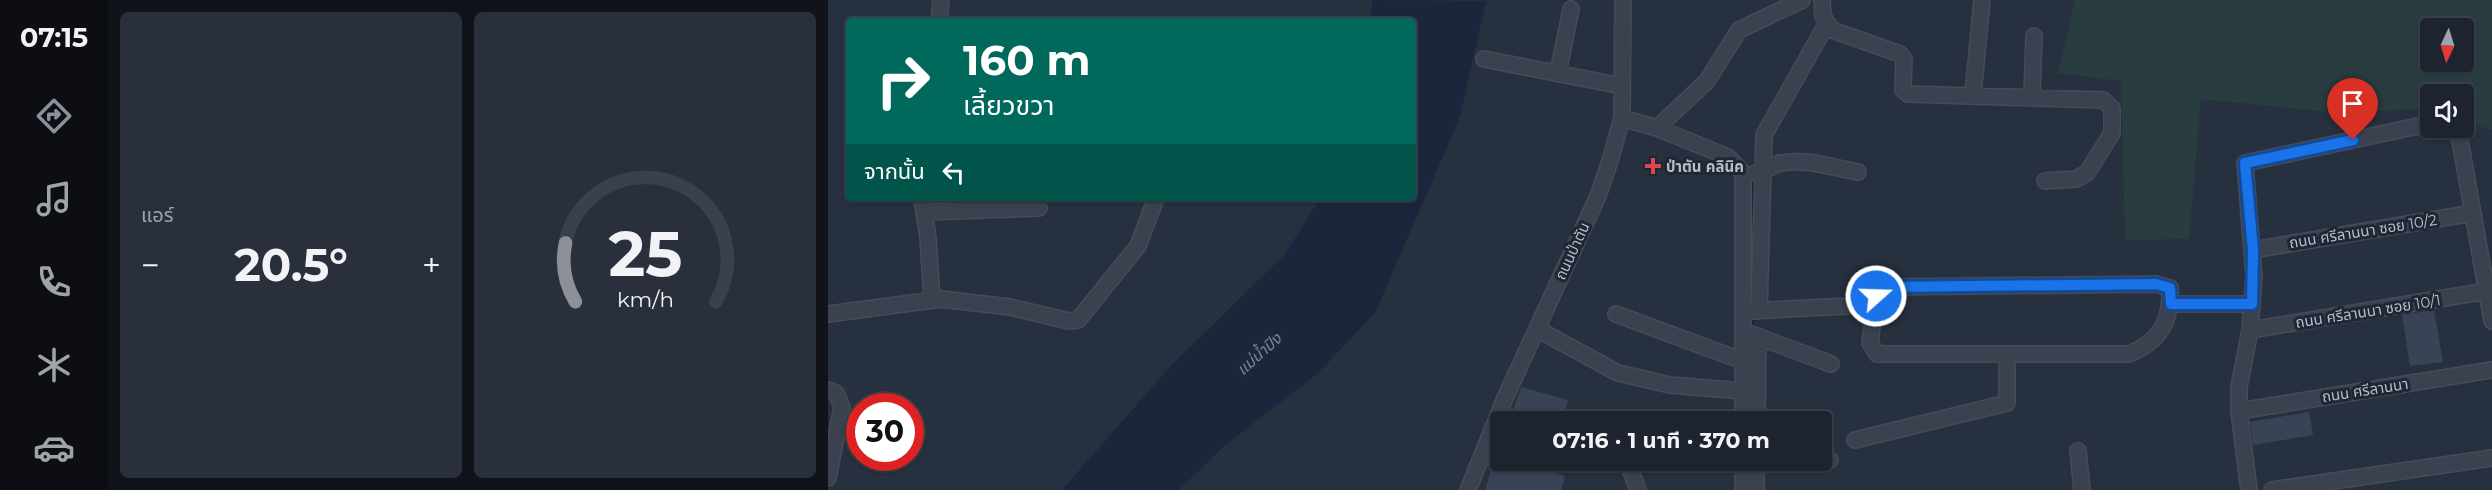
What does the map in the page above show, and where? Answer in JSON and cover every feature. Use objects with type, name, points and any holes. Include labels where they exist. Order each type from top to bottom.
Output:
[{"type":"street","points":[[939,18],[941,0]]},
{"type":"street","name":"ถนนป่าตัน","points":[[1468,490],[1537,329],[1598,196],[1622,118],[1623,0]]},
{"type":"street","points":[[1657,128],[1707,81],[1739,30],[1776,6],[1802,0]]},
{"type":"street","points":[[1759,311],[1764,135],[1826,25],[1822,0]]},
{"type":"street","points":[[1973,94],[1982,0]]},
{"type":"street","points":[[1558,73],[1570,9]]},
{"type":"street","points":[[1826,25],[1832,30],[1900,54],[1904,59],[1903,90],[1908,94],[1973,94],[2103,100],[2112,108],[2112,133],[2087,173],[2076,179],[2044,181]]},
{"type":"street","points":[[2032,96],[2034,36]]},
{"type":"street","points":[[1484,58],[1622,86]]},
{"type":"street","points":[[1622,118],[1657,128],[1728,156],[1743,173],[1743,362],[1754,411]]},
{"type":"street","points":[[2249,490],[2239,411],[2239,387],[2250,330],[2252,304],[2253,250],[2245,163],[2420,126]]},
{"type":"street","points":[[2460,138],[2492,321]]},
{"type":"street","points":[[1743,173],[1762,173],[1779,163],[1798,162],[1858,172]]},
{"type":"street","points":[[828,314],[932,300],[1010,307],[1069,321],[1078,320],[1138,246],[1155,201]]},
{"type":"street","points":[[932,300],[923,205],[1039,208]]},
{"type":"street","name":"ถนน ศรีลานนา ซอย 10/2","points":[[2253,250],[2473,213]]},
{"type":"street","points":[[1743,260],[1760,259]]},
{"type":"street","points":[[2156,284],[2170,288],[2171,304],[2167,323],[2145,348],[2129,354],[1877,354],[1870,343],[1880,289],[2156,284]]},
{"type":"street","name":"ถนน ศรีลานนา ซอย 10/1","points":[[2250,330],[2487,291]]},
{"type":"street","points":[[2171,304],[2252,304]]},
{"type":"street","points":[[1743,311],[1866,305]]},
{"type":"street","points":[[1616,314],[1743,362]]},
{"type":"street","points":[[1537,329],[1618,373],[1670,385],[1750,394]]},
{"type":"street","points":[[1743,331],[1832,364]]},
{"type":"street","points":[[1746,411],[1758,337]]},
{"type":"street","points":[[1855,440],[2007,403],[2007,355]]},
{"type":"street","name":"ถนน ศรีลานนา","points":[[2239,411],[2492,370]]},
{"type":"street","points":[[828,390],[836,393],[842,407],[828,478]]},
{"type":"street","points":[[2078,451],[2082,490]]},
{"type":"street","points":[[2272,490],[2492,458]]},
{"type":"street","points":[[1631,471],[1638,490]]},
{"type":"street","points":[[1743,490],[1744,471]]},
{"type":"street","points":[[1756,471],[1756,490]]},
{"type":"green space","points":[[2075,0],[2492,0],[2492,130],[2474,124],[2474,84],[2420,84],[2420,109],[2341,113],[2201,99],[2189,239],[2125,240],[2121,81],[2058,73]]},
{"type":"water","name":"แม่น้ำปิง","points":[[1372,0],[1486,1],[1460,117],[1375,313],[1317,374],[1223,447],[1179,490],[1062,490],[1169,368],[1286,253],[1318,201],[1416,201],[1416,18],[1371,18]]},
{"type":"building","points":[[2434,310],[2443,362],[2410,366],[2402,315]]},
{"type":"building","points":[[1521,387],[1568,400],[1565,411],[1513,411]]},
{"type":"building","points":[[2309,412],[2313,435],[2253,445],[2250,422]]},
{"type":"building","points":[[1491,471],[1549,471],[1565,476],[1561,490],[1485,490]]},
{"type":"waterway","points":[[1753,176],[1754,226]]},
{"type":"waterway","points":[[1753,314],[1753,331]]},
{"type":"place","name":"ป่าตัน คลินิค","points":[[1653,166]]},
{"type":"route","points":[[1876,296],[1880,289],[1886,287],[2156,284],[2170,288],[2171,304],[2252,304],[2253,250],[2245,163],[2353,140]]}]
